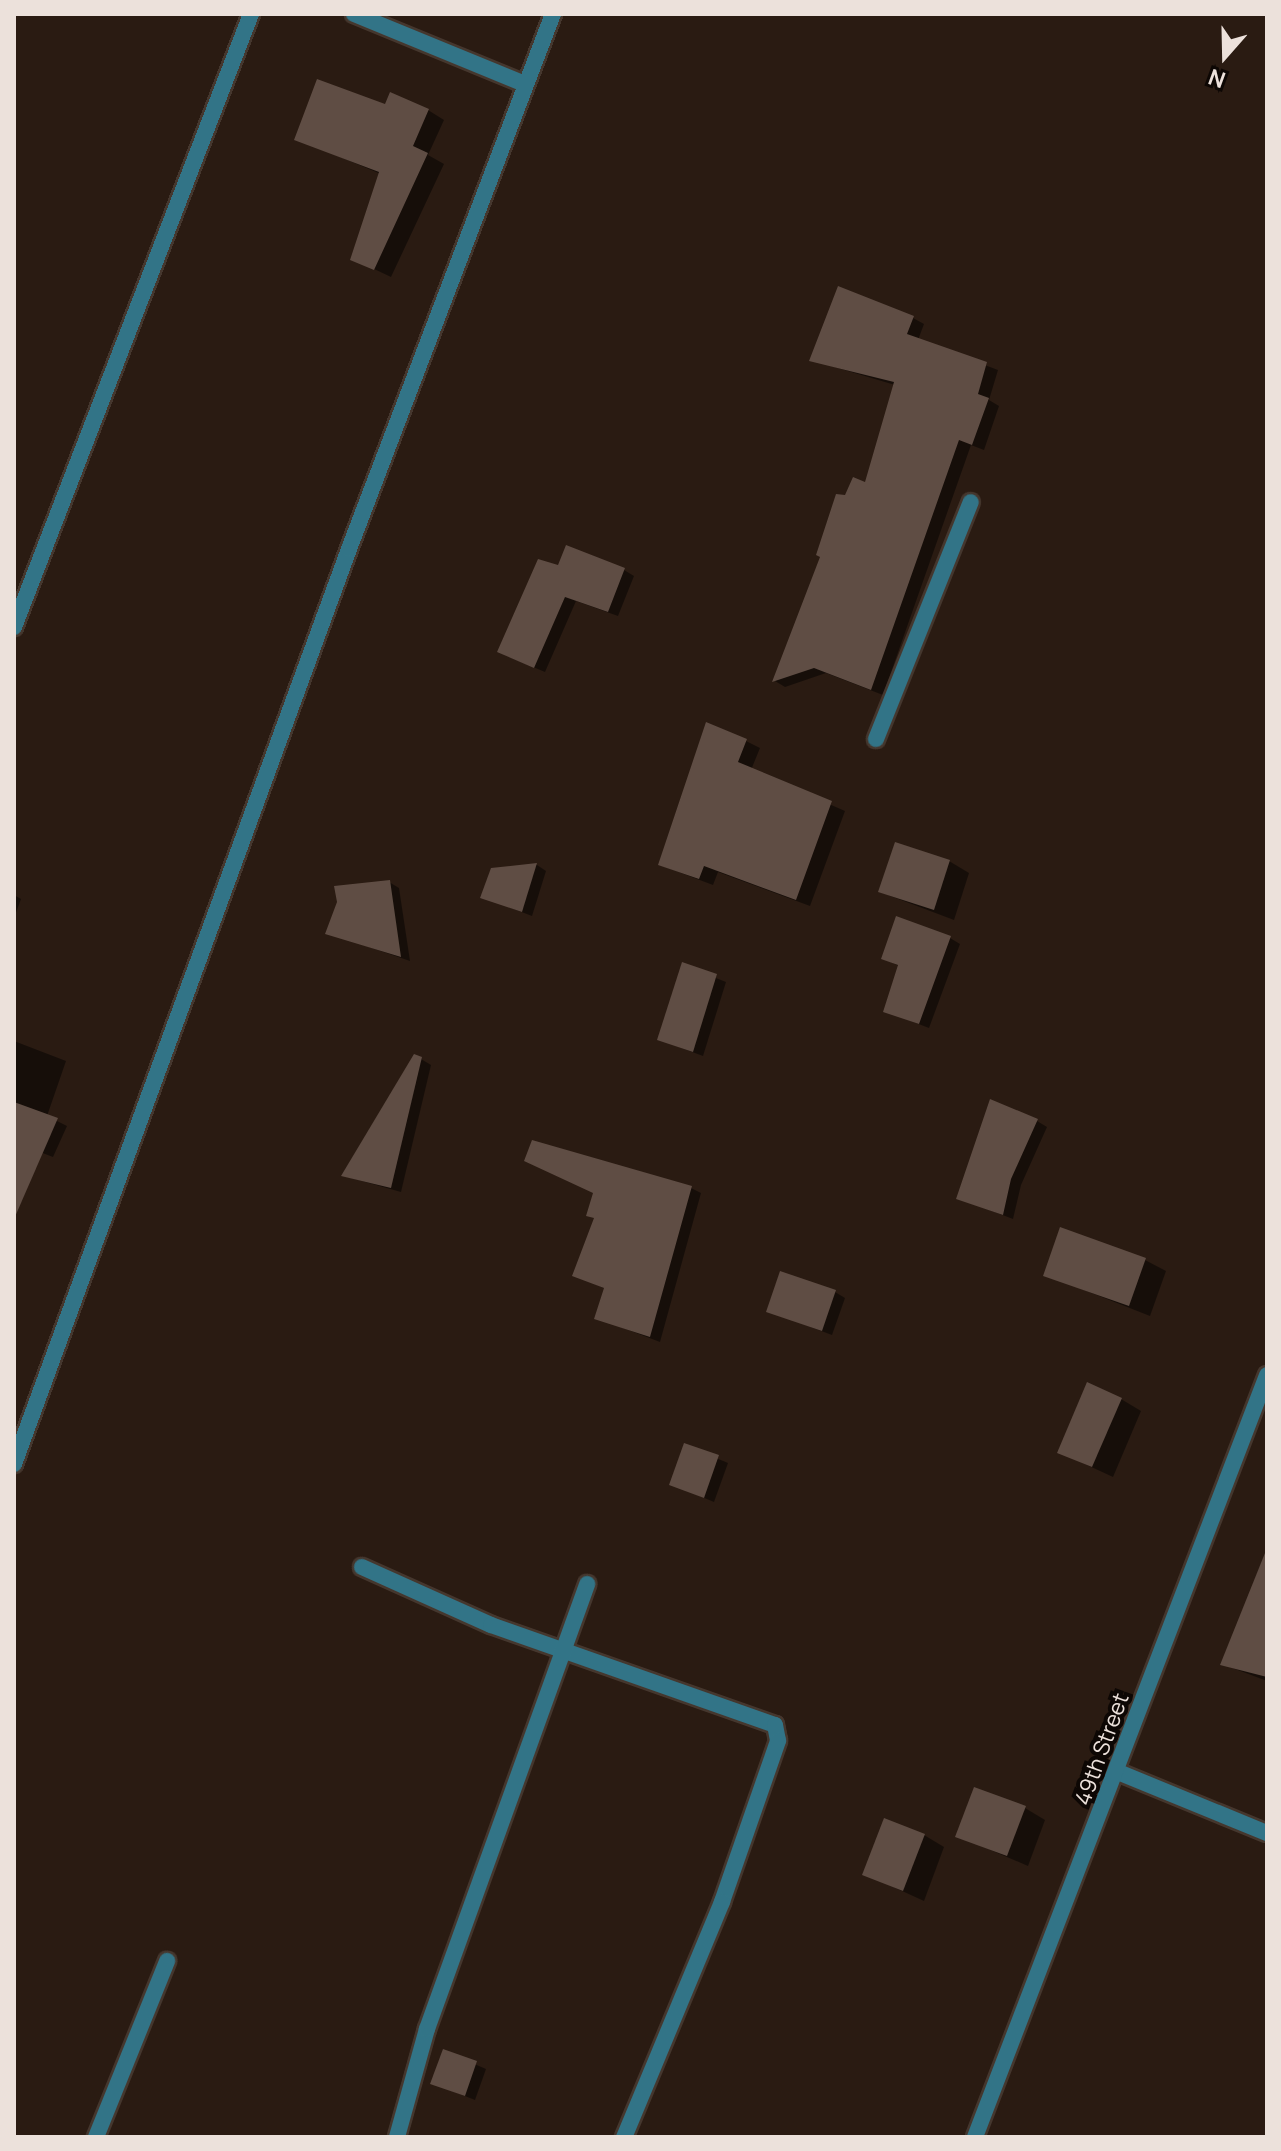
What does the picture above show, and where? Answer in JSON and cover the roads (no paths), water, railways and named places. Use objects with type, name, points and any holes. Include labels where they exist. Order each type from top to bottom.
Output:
[{"type":"street","points":[[14,627],[251,14]]},
{"type":"street","points":[[354,14],[525,84]]},
{"type":"street","points":[[14,1464],[553,14]]},
{"type":"street","points":[[876,739],[971,502]]},
{"type":"street","name":"49th Street","points":[[975,2137],[1021,2007],[1118,1772],[1267,1375]]},
{"type":"street","points":[[362,1567],[491,1625],[765,1718],[775,1725],[778,1741],[722,1902],[624,2137]]},
{"type":"street","points":[[397,2137],[427,2029],[587,1584]]},
{"type":"street","points":[[1118,1772],[1267,1833]]},
{"type":"street","points":[[96,2137],[167,1961]]}]
